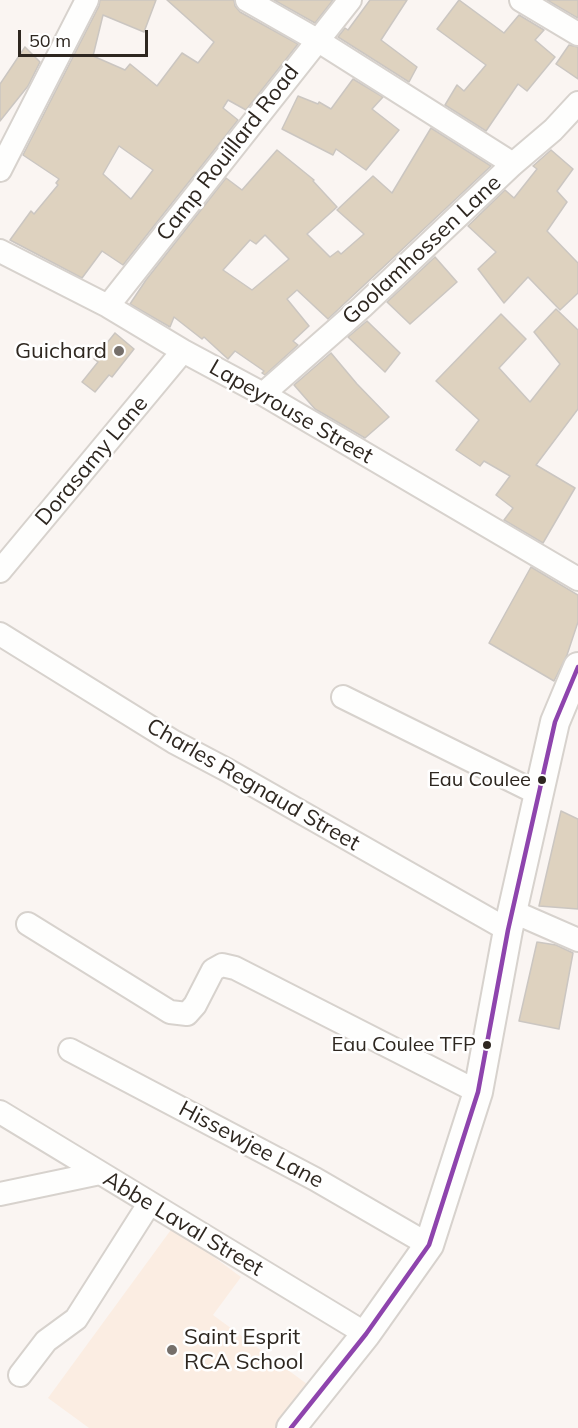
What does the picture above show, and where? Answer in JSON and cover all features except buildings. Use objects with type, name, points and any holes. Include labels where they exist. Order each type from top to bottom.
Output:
[{"type":"main road","points":[[291,1428],[366,1334],[429,1245],[478,1092],[511,921],[555,722],[578,668]]},
{"type":"street","points":[[0,170],[87,0]]},
{"type":"street","points":[[247,0],[317,40],[513,164]]},
{"type":"street","name":"Camp Rouillard Road","points":[[108,306],[350,0]]},
{"type":"street","points":[[521,0],[578,34]]},
{"type":"street","name":"Goolamhossen Lane","points":[[263,394],[362,307],[513,164],[553,130],[578,104]]},
{"type":"street","name":"Lapeyrouse Street","points":[[0,251],[108,306],[578,579]]},
{"type":"street","name":"Dorasamy Lane","points":[[0,572],[183,351]]},
{"type":"street","name":"Charles Regnaud Street","points":[[0,634],[174,742],[511,921],[578,940]]},
{"type":"street","points":[[343,697],[539,794]]},
{"type":"street","points":[[28,924],[170,1012],[187,1014],[195,1005],[213,970],[222,965],[235,968],[478,1092]]},
{"type":"street","name":"Hissewjee Lane","points":[[70,1050],[305,1174],[429,1245]]},
{"type":"street","name":"Abbe Laval Street","points":[[0,1112],[148,1204],[366,1334]]},
{"type":"street","points":[[0,1194],[100,1173]]},
{"type":"street","points":[[20,1375],[46,1341],[76,1319],[148,1204]]},
{"type":"shaded area","name":"Saint Esprit RCA School","points":[[173,1227],[241,1277],[213,1315],[307,1384],[275,1428],[89,1428],[48,1398]]},
{"type":"transit line","points":[[291,1428],[366,1334],[429,1245],[478,1092],[508,930],[555,722],[578,667]]},
{"type":"place","name":"Guichard","points":[[119,351]]},
{"type":"place","name":"Eau Coulee","points":[[542,780]]},
{"type":"place","name":"Eau Coulee TFP","points":[[487,1045]]},
{"type":"place","name":"Saint Esprit RCA School","points":[[172,1350]]}]
